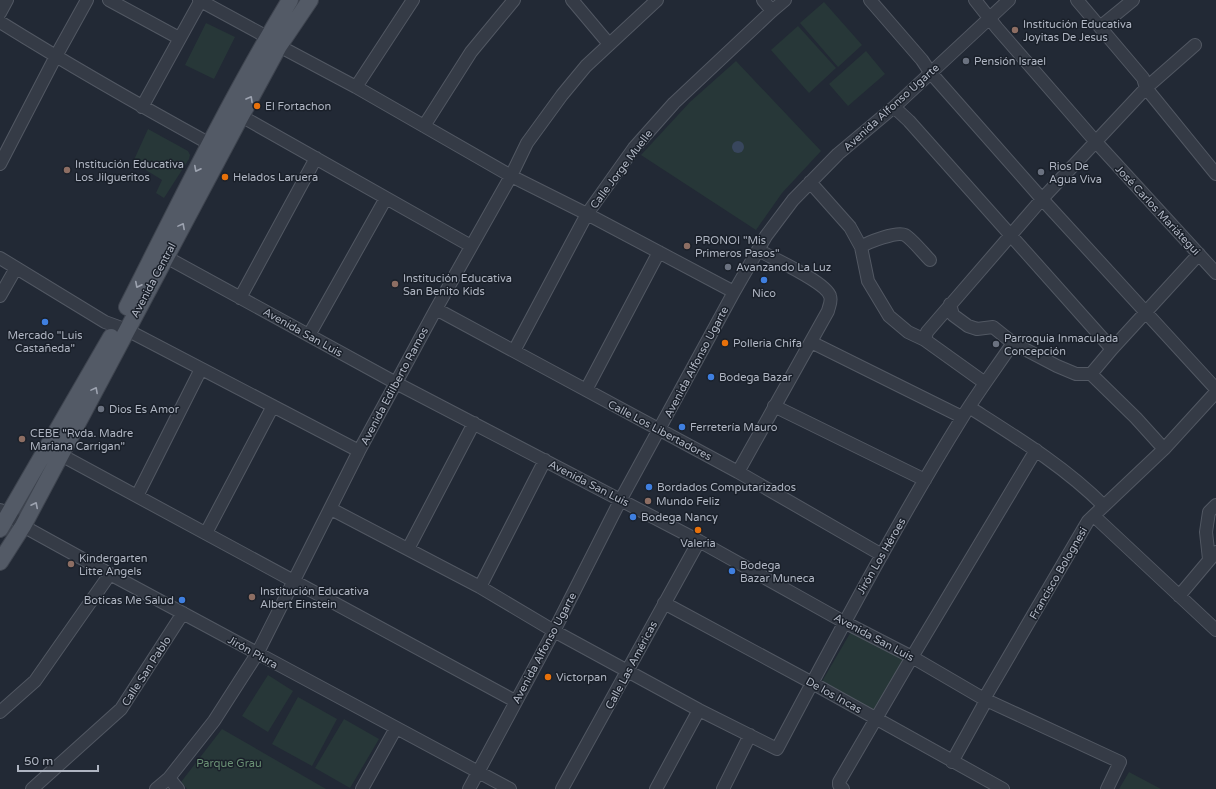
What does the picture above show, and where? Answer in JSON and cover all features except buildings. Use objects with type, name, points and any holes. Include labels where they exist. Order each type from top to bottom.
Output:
[{"type":"main road","name":"Avenida Central","points":[[0,529],[4,512],[166,257],[241,116],[290,0]]},
{"type":"main road","name":"Avenida Central","points":[[0,562],[24,526],[60,455],[210,144],[273,42],[310,0]]},
{"type":"street","points":[[7,0],[1,22],[142,107],[210,144]]},
{"type":"street","points":[[0,164],[87,0]]},
{"type":"street","points":[[109,0],[180,38]]},
{"type":"street","points":[[142,107],[200,0],[356,87],[510,176],[587,214],[734,292]]},
{"type":"street","points":[[356,87],[413,0]]},
{"type":"street","points":[[424,126],[471,52],[514,0]]},
{"type":"street","points":[[572,0],[609,44]]},
{"type":"street","name":"Avenida Edilberto Ramos","points":[[156,789],[168,778],[214,721],[257,654],[359,451],[527,143],[562,95],[586,66],[657,0]]},
{"type":"street","points":[[763,0],[772,11]]},
{"type":"street","name":"Calle Jorge Muelle","points":[[514,351],[587,214],[634,148],[674,103],[785,0]]},
{"type":"street","points":[[870,0],[922,60],[930,72],[1042,199],[1216,389]]},
{"type":"street","name":"José Carlos Mariátegui","points":[[975,0],[1096,142],[1216,273]]},
{"type":"street","name":"Avenida Alfonso Ugarte","points":[[469,789],[554,632],[621,499],[766,236],[810,182],[838,154],[894,107],[1009,0]]},
{"type":"street","points":[[1077,0],[1143,78],[1146,88],[1216,174]]},
{"type":"street","points":[[1100,27],[1133,0]]},
{"type":"street","points":[[925,340],[927,332],[950,304],[1042,199],[1146,88],[1195,45]]},
{"type":"street","points":[[894,107],[910,121],[1112,349]]},
{"type":"street","points":[[241,116],[471,246]]},
{"type":"street","points":[[240,298],[316,158]]},
{"type":"street","points":[[810,182],[850,227],[861,247],[868,281],[889,316],[908,332],[925,340],[985,383]]},
{"type":"street","points":[[309,335],[386,198]]},
{"type":"street","points":[[861,247],[867,242],[900,234],[905,235],[930,260]]},
{"type":"street","points":[[738,472],[828,311],[831,301],[830,295],[822,285],[758,250]]},
{"type":"street","points":[[586,390],[659,252]]},
{"type":"street","points":[[1092,374],[1112,349],[1199,254]]},
{"type":"street","name":"Avenida San Luis","points":[[166,257],[396,383],[699,541],[844,622],[912,657],[984,699],[1120,762],[1107,789]]},
{"type":"street","points":[[0,258],[105,322],[122,328],[359,451]]},
{"type":"street","points":[[0,296],[16,268]]},
{"type":"street","points":[[950,304],[952,315],[968,326],[977,329],[993,327],[1013,343],[1057,366],[1076,374],[1092,374],[1136,418],[1164,449]]},
{"type":"street","name":"Calle Los Libertadores","points":[[436,309],[738,472],[882,555]]},
{"type":"street","points":[[811,342],[966,412],[1036,450],[1090,492],[1104,506]]},
{"type":"street","name":"Jirón Los Héroes","points":[[750,735],[777,749],[844,622],[925,480],[966,412],[1013,343]]},
{"type":"street","points":[[137,496],[201,369]]},
{"type":"street","name":"Francisco Bolognesi","points":[[952,762],[983,706],[984,699],[1088,521],[1164,449],[1216,392]]},
{"type":"street","points":[[206,533],[273,406]]},
{"type":"street","points":[[774,406],[925,480]]},
{"type":"street","points":[[408,549],[474,423]]},
{"type":"street","points":[[842,788],[840,782],[876,718],[1036,450]]},
{"type":"street","points":[[60,455],[516,701]]},
{"type":"street","points":[[480,587],[545,460]]},
{"type":"street","points":[[331,509],[480,587],[554,632],[699,710],[750,735],[723,789]]},
{"type":"street","name":"Jirón Piura","points":[[4,512],[24,526],[110,574],[510,789]]},
{"type":"street","points":[[1179,596],[1213,555],[1206,532],[1214,513]]},
{"type":"street","points":[[1094,516],[1216,630]]},
{"type":"street","name":"Calle Las Américas","points":[[562,789],[699,541]]},
{"type":"street","points":[[0,712],[35,681],[110,574]]},
{"type":"street","name":"De los Incas","points":[[664,602],[1003,789]]},
{"type":"street","name":"Calle San Pablo","points":[[32,789],[121,709],[183,613]]},
{"type":"street","points":[[656,789],[699,710]]},
{"type":"street","points":[[362,789],[396,728]]},
{"type":"street","points":[[168,778],[178,789]]},
{"type":"green space","points":[[824,2],[862,45],[838,67],[800,23]]},
{"type":"green space","points":[[206,23],[235,37],[214,79],[185,65]]},
{"type":"green space","points":[[798,26],[836,68],[809,93],[771,50]]},
{"type":"green space","points":[[866,51],[885,74],[848,106],[829,84]]},
{"type":"green space","points":[[736,61],[821,151],[782,193],[756,230],[641,155],[690,102]]},
{"type":"green space","points":[[148,129],[188,151],[190,155],[189,159],[164,198],[156,193],[162,180],[133,162]]},
{"type":"green space","points":[[852,630],[908,659],[879,715],[821,683]]},
{"type":"green space","points":[[268,675],[293,691],[268,732],[242,716]]},
{"type":"green space","points":[[298,697],[337,719],[312,766],[272,744]]},
{"type":"green space","points":[[344,719],[379,739],[350,788],[315,768]]},
{"type":"green space","name":"Parque Grau","points":[[222,729],[326,789],[187,789],[181,782]]},
{"type":"green space","points":[[1129,772],[1161,789],[1119,789]]},
{"type":"water","points":[[738,141],[742,143],[744,147],[742,151],[738,153],[734,151],[732,147],[734,143]]},
{"type":"place","name":"Institución Educativa Joyitas De Jesus","points":[[1015,30]]},
{"type":"place","name":"Pensión Israel","points":[[966,61]]},
{"type":"place","name":"El Fortachon","points":[[257,106]]},
{"type":"place","name":"Institución Educativa Los Jilgueritos","points":[[67,170]]},
{"type":"place","name":"Rios De Agua Viva","points":[[1041,172]]},
{"type":"place","name":"Helados Laruera","points":[[225,177]]},
{"type":"place","name":"PRONOI \"Mis Primeros Pasos\"","points":[[687,246]]},
{"type":"place","name":"Avanzando La Luz","points":[[728,267]]},
{"type":"place","name":"Nico","points":[[764,280]]},
{"type":"place","name":"Institución Educativa San Benito Kids","points":[[395,284]]},
{"type":"place","name":"Mercado \"Luis Castañeda\"","points":[[45,322]]},
{"type":"place","name":"Polleria Chifa","points":[[725,343]]},
{"type":"place","name":"Parroquia Inmaculada Concepción","points":[[996,344]]},
{"type":"place","name":"Bodega Bazar","points":[[711,377]]},
{"type":"place","name":"Dios Es Amor","points":[[101,409]]},
{"type":"place","name":"Ferretería Mauro","points":[[682,427]]},
{"type":"place","name":"CEBE \"Rvda. Madre Mariana Carrigan\"","points":[[22,439]]},
{"type":"place","name":"Bordados Computarizados","points":[[649,487]]},
{"type":"place","name":"Mundo Feliz","points":[[648,501]]},
{"type":"place","name":"Bodega Nancy","points":[[633,517]]},
{"type":"place","name":"Valeria","points":[[698,530]]},
{"type":"place","name":"Kindergarten Litte Angels","points":[[71,564]]},
{"type":"place","name":"Bodega Bazar Muneca","points":[[732,571]]},
{"type":"place","name":"Institución Educativa Albert Einstein","points":[[252,597]]},
{"type":"place","name":"Boticas Me Salud","points":[[182,600]]},
{"type":"place","name":"Victorpan","points":[[548,677]]}]
